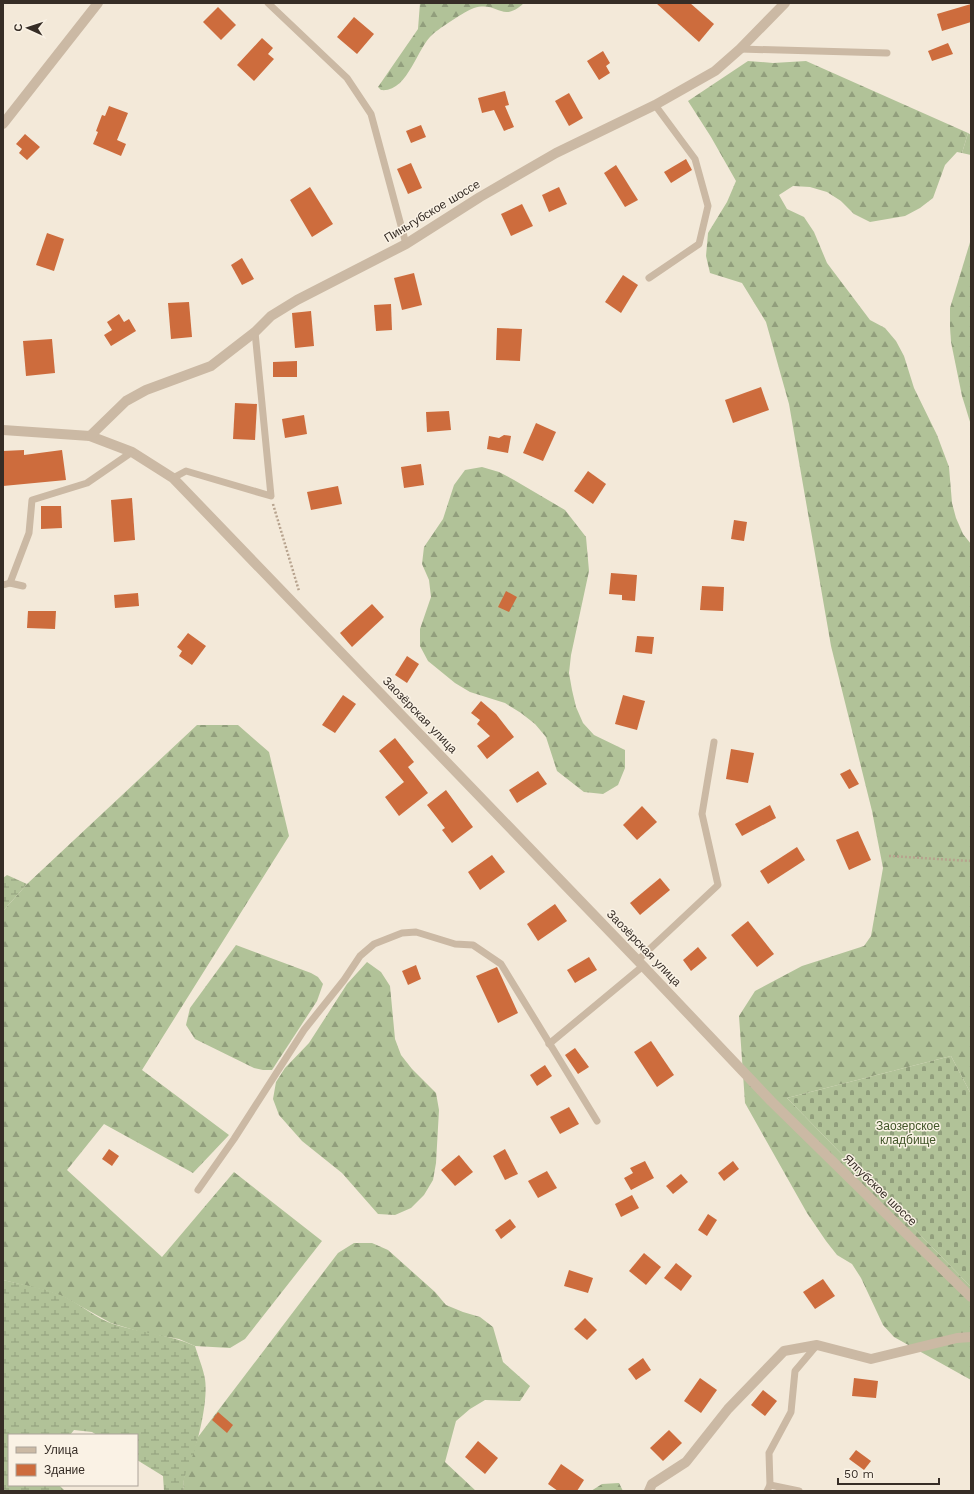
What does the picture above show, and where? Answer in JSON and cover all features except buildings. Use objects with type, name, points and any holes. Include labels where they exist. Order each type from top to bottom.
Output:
[{"type":"street","points":[[3,124],[98,3]]},
{"type":"street","name":"Пиньгубское шоссе","points":[[90,436],[126,401],[146,390],[211,366],[255,332],[272,316],[297,300],[406,244],[480,196],[556,153],[655,105],[715,70],[740,49],[785,3]]},
{"type":"street","name":"Заозёрская улица","points":[[3,430],[90,436],[132,452],[173,478],[641,963],[772,1101]]},
{"type":"street","name":"Ялгубское шоссе","points":[[772,1101],[971,1297]]},
{"type":"street","points":[[649,1491],[652,1484],[686,1462],[728,1409],[784,1351],[817,1345],[871,1358],[957,1338],[971,1337]]},
{"type":"lane","points":[[268,3],[347,78],[371,114],[406,244]]},
{"type":"lane","points":[[740,49],[887,53]]},
{"type":"lane","points":[[650,278],[699,244],[708,206],[695,159],[655,105]]},
{"type":"lane","points":[[173,478],[186,471],[271,496],[255,332]]},
{"type":"lane","points":[[23,586],[7,584],[29,533],[32,500],[87,483],[132,452]]},
{"type":"lane","points":[[549,1044],[641,963],[718,885],[702,814],[714,742]]},
{"type":"lane","points":[[198,1190],[234,1139],[304,1030],[344,980],[360,956],[374,944],[402,933],[416,932],[456,944],[473,946],[501,964],[596,1121]]},
{"type":"lane","points":[[799,1491],[768,1488],[769,1453],[791,1412],[795,1371],[817,1345]]},
{"type":"path","points":[[271,496],[300,596]]},
{"type":"path","points":[[889,856],[971,861]]},
{"type":"green space","points":[[420,3],[524,3],[510,12],[489,7],[482,7],[474,8],[459,16],[436,31],[427,40],[411,68],[398,84],[390,89],[381,90],[378,87],[418,29]]},
{"type":"green space","points":[[748,61],[773,63],[806,61],[968,133],[962,153],[957,152],[945,165],[933,198],[920,208],[905,216],[870,222],[854,214],[841,201],[827,192],[810,187],[793,186],[779,195],[787,209],[804,217],[814,232],[827,263],[870,320],[885,328],[896,341],[904,356],[914,388],[937,435],[949,467],[952,503],[956,518],[963,534],[971,544],[971,1094],[951,1056],[787,1098],[971,1287],[971,1380],[894,1337],[883,1325],[861,1278],[852,1264],[837,1255],[807,1213],[745,1103],[739,1016],[755,991],[802,966],[864,946],[871,936],[883,868],[872,811],[831,646],[789,404],[766,322],[742,283],[710,273],[706,256],[708,233],[727,202],[736,181],[711,137],[688,101]]},
{"type":"green space","points":[[968,133],[971,135],[971,155],[962,153]]},
{"type":"green space","points":[[971,239],[971,425],[962,396],[951,342],[950,308]]},
{"type":"green space","points":[[482,467],[499,472],[565,510],[586,537],[589,571],[571,655],[569,673],[576,707],[583,723],[594,735],[625,750],[625,768],[618,785],[603,794],[584,792],[557,771],[546,737],[535,724],[505,703],[470,692],[455,683],[428,661],[420,646],[420,629],[431,597],[429,580],[422,564],[424,547],[443,519],[454,485],[465,470]]},
{"type":"green space","points":[[197,725],[238,725],[269,752],[289,836],[142,1070],[229,1135],[193,1173],[104,1124],[67,1170],[162,1257],[234,1172],[322,1241],[245,1339],[230,1348],[195,1346],[179,1339],[144,1333],[111,1323],[64,1297],[48,1291],[3,1280],[3,911],[27,884]]},
{"type":"green space","points":[[7,875],[27,884],[3,911],[3,878]]},
{"type":"green space","points":[[236,945],[311,973],[318,977],[323,984],[317,1001],[272,1070],[254,1068],[195,1039],[186,1025],[190,1008]]},
{"type":"green space","points":[[367,962],[381,972],[390,986],[395,1039],[401,1055],[412,1069],[436,1093],[439,1110],[436,1163],[433,1180],[424,1195],[411,1208],[395,1215],[378,1214],[342,1173],[302,1141],[279,1115],[273,1099],[276,1082],[285,1068],[309,1043],[347,984]]},
{"type":"green space","name":"Заозерское кладбище","points":[[951,1056],[971,1094],[971,1287],[787,1098]]},
{"type":"green space","points":[[354,1243],[372,1243],[388,1250],[435,1292],[446,1305],[480,1317],[493,1327],[503,1362],[530,1386],[520,1401],[485,1400],[470,1409],[456,1421],[445,1462],[476,1491],[184,1491],[184,1479],[198,1437],[338,1253]]},
{"type":"green space","points":[[3,1280],[58,1294],[113,1324],[165,1336],[195,1346],[202,1366],[206,1387],[203,1416],[199,1435],[185,1476],[183,1486],[184,1491],[164,1491],[163,1476],[138,1461],[138,1434],[95,1434],[92,1432],[74,1430],[71,1434],[8,1434],[8,1486],[60,1486],[65,1491],[3,1491]]},
{"type":"green space","points":[[619,1483],[623,1491],[591,1491],[602,1484]]}]
